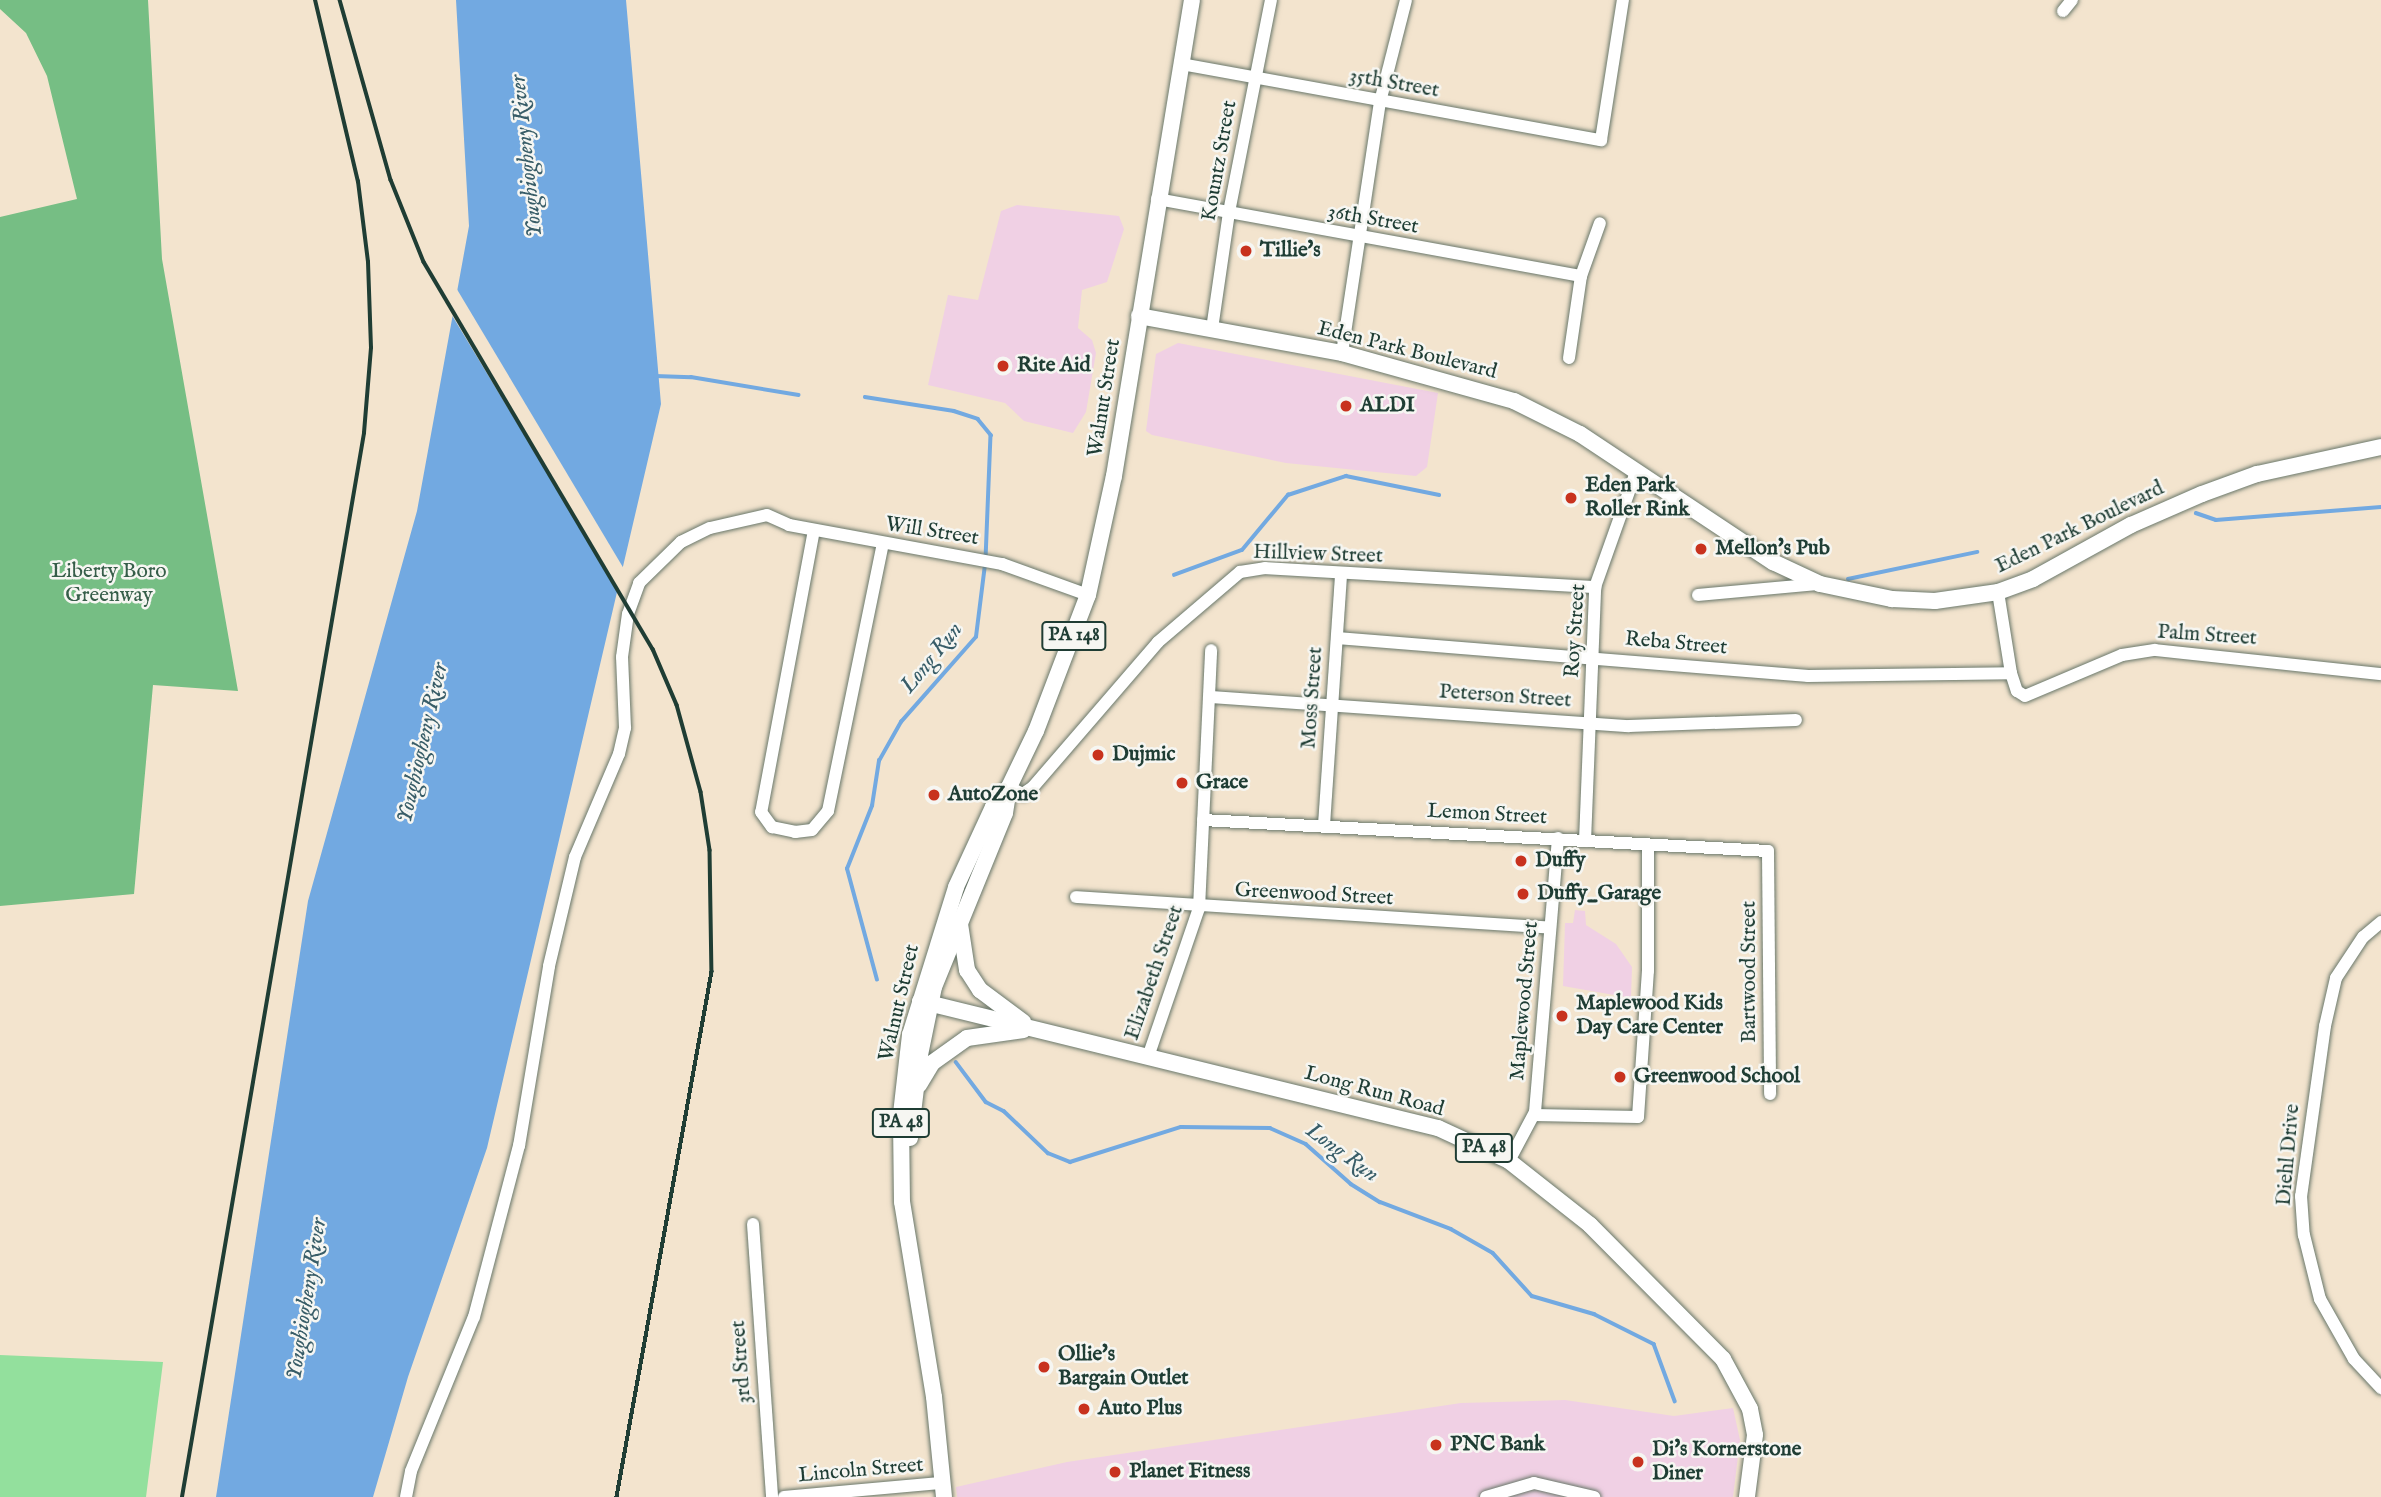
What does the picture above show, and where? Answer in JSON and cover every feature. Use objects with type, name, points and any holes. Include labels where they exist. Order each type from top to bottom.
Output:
[{"type":"main road","name":"Walnut Street","points":[[912,1245],[914,1093],[925,1003],[1005,813],[1009,788],[1053,690],[1088,595],[1103,536],[1192,0]]},
{"type":"main road","name":"Eden Park Boulevard","points":[[1139,316],[1342,353],[1514,401],[1580,434],[1773,562],[1820,584],[1892,599],[1935,601],[1998,592],[2033,579],[2131,525],[2202,494],[2257,474],[2381,447]]},
{"type":"main road","name":"Walnut Street","points":[[943,1490],[912,1245],[902,1202],[899,1158],[905,1067],[956,887],[992,807],[1009,788]]},
{"type":"main road","points":[[960,915],[962,951],[980,990],[1034,1029]]},
{"type":"main road","name":"Long Run Road","points":[[925,1003],[1438,1129],[1509,1161],[1590,1225],[1723,1359],[1750,1409],[1755,1435],[1747,1497]]},
{"type":"main road","name":"PA 48","points":[[914,1093],[932,1063],[967,1038],[1034,1029]]},
{"type":"street","name":"Kountz Street","points":[[1212,329],[1229,212],[1271,0]]},
{"type":"street","points":[[1342,353],[1380,102],[1406,0]]},
{"type":"street","name":"35th Street","points":[[1181,64],[1601,140],[1623,0]]},
{"type":"street","points":[[2063,11],[2072,0]]},
{"type":"street","name":"36th Street","points":[[1157,199],[1581,276]]},
{"type":"street","points":[[1569,358],[1581,276],[1600,223]]},
{"type":"street","name":"Roy Street","points":[[1585,841],[1595,587],[1636,472]]},
{"type":"street","name":"Will Street","points":[[406,1497],[411,1471],[474,1317],[519,1146],[548,966],[575,857],[619,754],[625,728],[622,657],[628,614],[639,583],[681,542],[710,528],[767,515],[814,530],[1002,564],[1088,595]]},
{"type":"street","points":[[814,530],[761,812],[772,827],[795,832],[812,830],[828,811],[883,544]]},
{"type":"street","name":"Hillview Street","points":[[1009,788],[1023,794],[1033,787],[1158,642],[1224,582],[1252,569],[1595,587]]},
{"type":"street","name":"Moss Street","points":[[1324,825],[1340,574]]},
{"type":"street","points":[[1698,595],[1820,584]]},
{"type":"street","points":[[1998,592],[2011,673]]},
{"type":"street","name":"Reba Street","points":[[1337,638],[1594,656],[1808,676],[2011,673]]},
{"type":"street","name":"Palm Street","points":[[2011,673],[2017,691],[2029,696],[2122,655],[2179,649],[2381,674]]},
{"type":"street","name":"Elizabeth Street","points":[[1148,1057],[1199,908],[1211,650]]},
{"type":"street","name":"Peterson Street","points":[[1210,697],[1629,726],[1796,720]]},
{"type":"street","name":"Lemon Street","points":[[1203,820],[1558,838],[1648,847],[1769,851]]},
{"type":"street","name":"Maplewood Street","points":[[1509,1161],[1534,1115],[1558,838]]},
{"type":"street","points":[[1534,1115],[1638,1117],[1648,971],[1648,847]]},
{"type":"street","name":"Bartwood Street","points":[[1769,851],[1770,1094]]},
{"type":"street","name":"Greenwood Street","points":[[1076,897],[1199,908],[1550,928]]},
{"type":"street","name":"Diehl Drive","points":[[2381,922],[2347,957],[2336,978],[2320,1053],[2301,1196],[2304,1235],[2320,1299],[2354,1359],[2381,1388]]},
{"type":"street","name":"3rd Street","points":[[753,1224],[772,1497]]},
{"type":"street","points":[[1486,1497],[1534,1483],[1594,1497]]},
{"type":"street","name":"Lincoln Street","points":[[784,1497],[943,1490]]},
{"type":"shaded area","points":[[1017,205],[1119,216],[1124,229],[1107,282],[1082,290],[1078,328],[1092,340],[1096,353],[1086,412],[1073,433],[1024,421],[1005,403],[928,385],[948,295],[978,300],[1001,211]]},
{"type":"shaded area","points":[[1178,343],[1438,393],[1427,467],[1416,476],[1286,463],[1152,435],[1146,431],[1156,354]]},
{"type":"shaded area","points":[[1575,910],[1585,911],[1586,925],[1616,944],[1632,967],[1631,998],[1563,986],[1565,923],[1573,923]]},
{"type":"shaded area","points":[[1565,1400],[1674,1416],[1733,1408],[1740,1440],[1733,1497],[957,1497],[956,1487],[1067,1462],[1461,1403]]},
{"type":"green space","name":"Liberty Boro Greenway","points":[[0,0],[148,0],[162,259],[238,691],[153,685],[134,894],[0,906],[0,217],[77,199],[47,76],[26,33],[0,9]]},
{"type":"green space","points":[[0,1355],[163,1362],[146,1497],[0,1497]]},
{"type":"water","name":"Youghiogheny River","points":[[456,0],[626,0],[661,404],[487,1148],[408,1377],[373,1497],[216,1497],[308,901],[417,511],[469,226]]},
{"type":"pier","points":[[455,286],[624,569],[619,592],[450,312]]},
{"type":"waterway","name":"Long Run","points":[[655,376],[691,377],[798,395]]},
{"type":"waterway","name":"Long Run","points":[[865,397],[954,411],[978,419],[991,435],[986,558]]},
{"type":"waterway","points":[[1174,575],[1242,550],[1288,495],[1346,476],[1439,495]]},
{"type":"waterway","points":[[2196,513],[2216,520],[2381,507]]},
{"type":"waterway","points":[[1848,579],[1977,552]]},
{"type":"waterway","name":"Long Run","points":[[877,980],[847,869],[872,806],[879,761],[901,722],[976,637],[985,565]]},
{"type":"waterway","name":"Long Run","points":[[956,1062],[986,1102],[1004,1111],[1048,1153],[1070,1162],[1181,1127],[1270,1128],[1306,1144],[1351,1184],[1380,1202],[1451,1229],[1493,1253],[1532,1296],[1594,1314],[1654,1344],[1675,1401]]},
{"type":"railway","points":[[182,1497],[364,433],[371,348],[368,262],[358,182],[315,0]]},
{"type":"railway","points":[[340,0],[391,180],[424,262],[653,649],[677,705],[701,792],[710,850],[712,972],[617,1497]]},
{"type":"place","name":"Tillie's","points":[[1246,251]]},
{"type":"place","name":"Rite Aid","points":[[1003,366]]},
{"type":"place","name":"ALDI","points":[[1346,406]]},
{"type":"place","name":"Eden Park Roller Rink","points":[[1571,498]]},
{"type":"place","name":"Mellon's Pub","points":[[1701,549]]},
{"type":"place","name":"Dujmic","points":[[1098,755]]},
{"type":"place","name":"Grace","points":[[1182,783]]},
{"type":"place","name":"AutoZone","points":[[934,795]]},
{"type":"place","name":"Duffy","points":[[1521,861]]},
{"type":"place","name":"Duffy_Garage","points":[[1523,894]]},
{"type":"place","name":"Maplewood Kids Day Care Center","points":[[1562,1016]]},
{"type":"place","name":"Greenwood School","points":[[1620,1077]]},
{"type":"place","name":"Ollie's Bargain Outlet","points":[[1044,1367]]},
{"type":"place","name":"Auto Plus","points":[[1084,1409]]},
{"type":"place","name":"PNC Bank","points":[[1436,1445]]},
{"type":"place","name":"Di's Kornerstone Diner","points":[[1638,1462]]},
{"type":"place","name":"Planet Fitness","points":[[1115,1472]]}]
